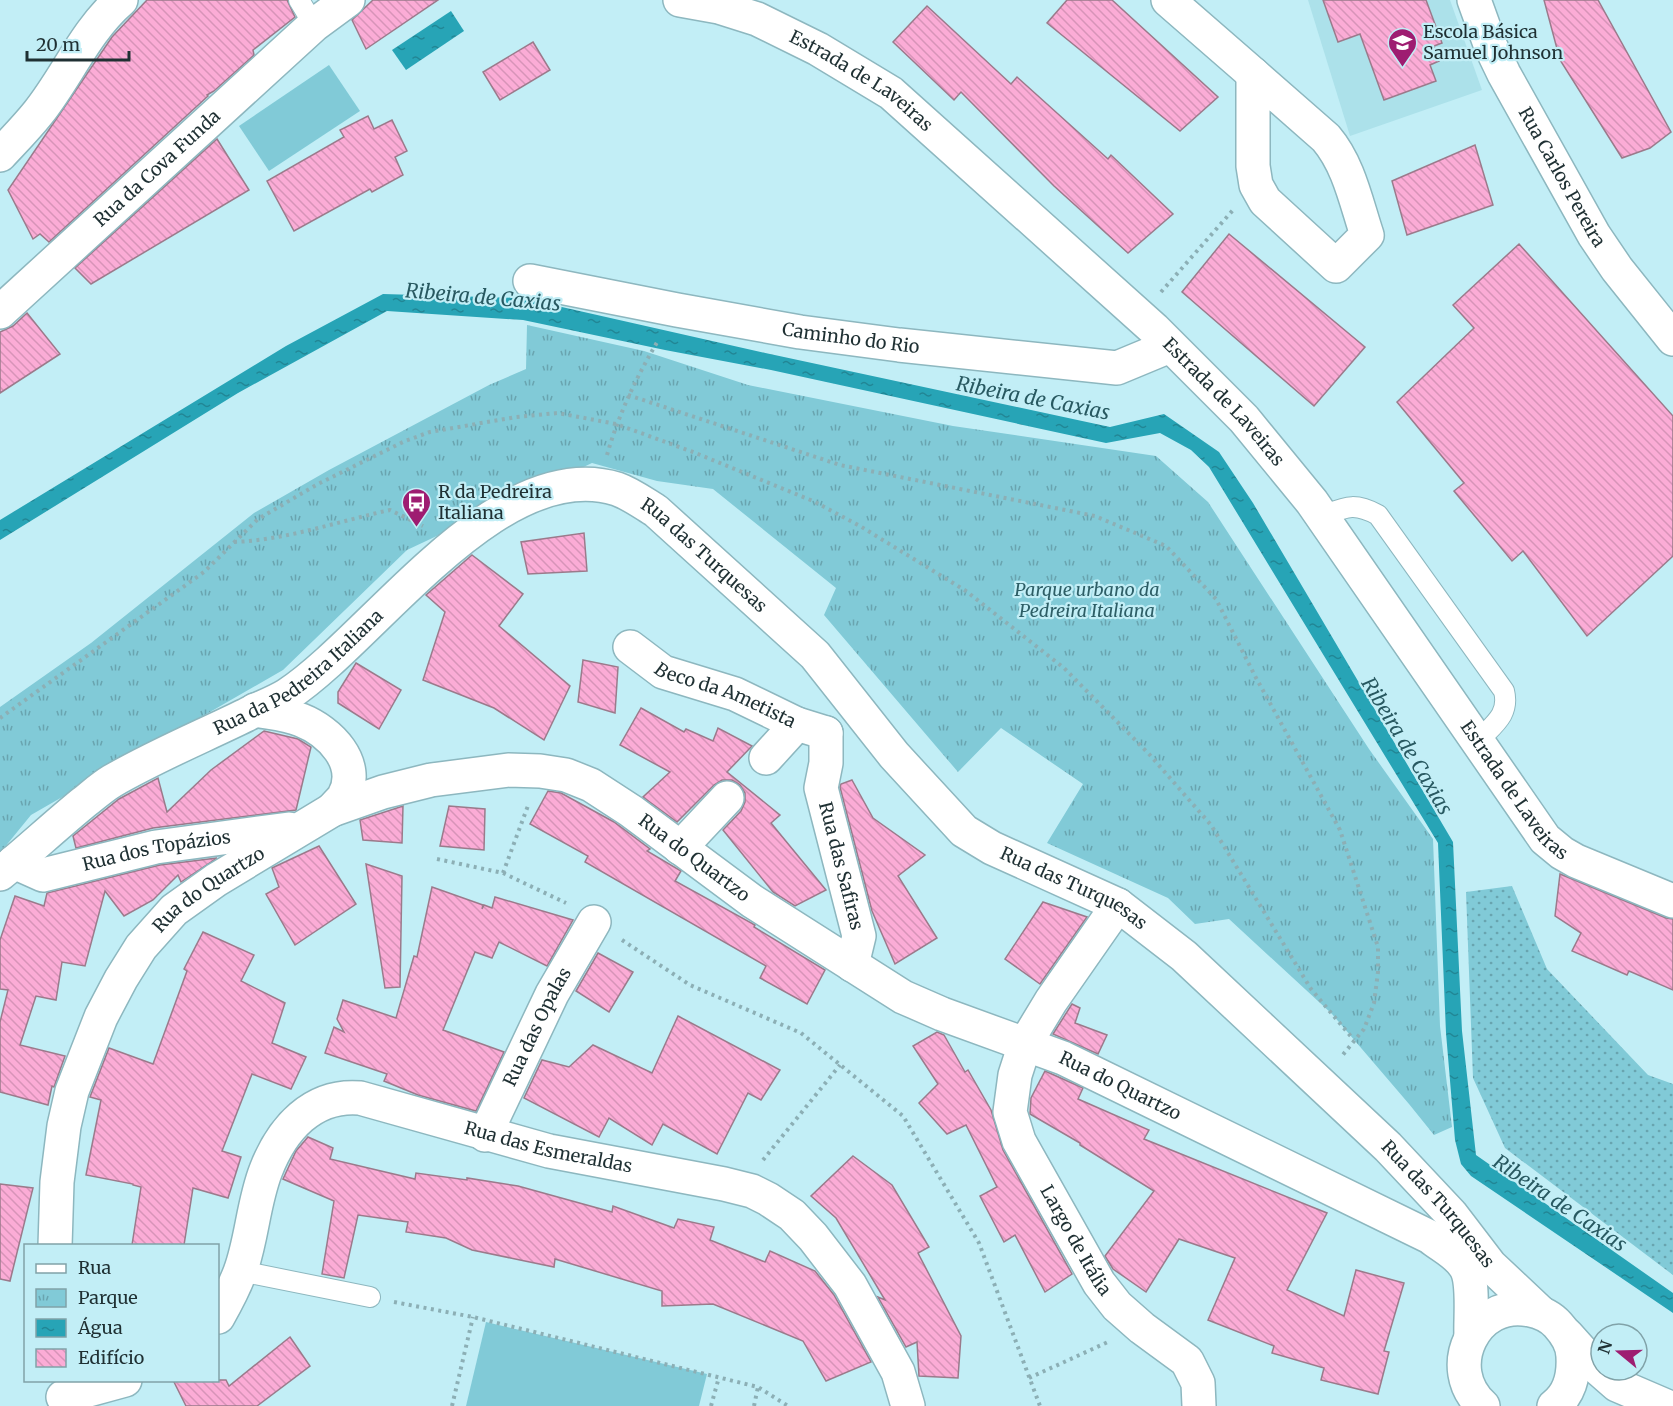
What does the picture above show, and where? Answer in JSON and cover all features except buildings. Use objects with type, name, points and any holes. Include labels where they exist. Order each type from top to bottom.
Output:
[{"type":"street","points":[[0,155],[38,113],[78,52],[112,8],[121,0]]},
{"type":"street","name":"Rua da Cova Funda","points":[[0,312],[306,12],[348,0]]},
{"type":"street","name":"Estrada de Laveiras","points":[[680,0],[719,7],[758,19],[818,49],[891,93],[1139,316],[1244,419],[1323,516],[1545,839],[1562,854],[1576,861],[1673,901]]},
{"type":"street","points":[[1168,0],[1253,74],[1326,138],[1336,150],[1344,165],[1367,235],[1336,266],[1265,201],[1256,185],[1253,166],[1253,74]]},
{"type":"street","name":"Rua Carlos Pereira","points":[[1474,0],[1491,47],[1504,74],[1594,236],[1617,270],[1673,339]]},
{"type":"street","name":"Caminho do Rio","points":[[530,280],[800,332],[1117,368],[1170,346]]},
{"type":"street","name":"Rua da Pedreira Italiana","points":[[7,868],[110,782],[285,696],[318,672],[456,542],[508,507],[553,489],[598,485]]},
{"type":"street","name":"Rua das Turquesas","points":[[598,485],[633,496],[656,512],[815,655],[894,755],[964,831],[992,848],[1118,905],[1184,956],[1396,1155],[1452,1214],[1490,1265],[1540,1312],[1555,1321],[1593,1364],[1617,1384],[1666,1406]]},
{"type":"street","name":"Beco da Ametista","points":[[630,647],[663,672],[735,694],[812,729]]},
{"type":"street","points":[[766,758],[812,729],[858,707]]},
{"type":"street","points":[[255,710],[286,715],[315,727],[332,740],[345,755],[349,769],[348,783],[344,796],[332,810]]},
{"type":"street","name":"Rua das Safiras","points":[[812,729],[826,763],[821,788],[859,936],[852,965]]},
{"type":"street","name":"Rua do Quartzo","points":[[55,1244],[57,1182],[63,1126],[70,1100],[101,1017],[121,979],[141,947],[174,910],[216,880],[332,810],[383,792],[431,780],[508,771],[540,771],[566,776],[591,785],[752,901],[903,997],[942,1014],[1062,1058],[1430,1238],[1465,1266],[1470,1282],[1471,1336],[1464,1353],[1464,1372],[1470,1390],[1480,1405]]},
{"type":"street","points":[[680,848],[727,798]]},
{"type":"street","name":"Rua dos Topázios","points":[[7,868],[43,875],[156,847],[303,827]]},
{"type":"street","name":"Largo de Itália","points":[[1118,905],[1050,1001],[1026,1044],[1015,1076],[1010,1112],[1019,1141],[1099,1283],[1117,1306],[1142,1328],[1187,1361],[1198,1383],[1199,1406]]},
{"type":"street","name":"Rua das Opalas","points":[[485,1135],[552,994],[594,922]]},
{"type":"street","name":"Rua das Esmeraldas","points":[[219,1316],[228,1302],[240,1271],[266,1171],[279,1144],[298,1119],[322,1102],[343,1096],[360,1098],[485,1135],[549,1151],[724,1184],[752,1191],[768,1199],[792,1215],[813,1237],[850,1285],[898,1372],[908,1406]]},
{"type":"street","points":[[1471,1336],[1483,1321],[1501,1311],[1520,1308],[1540,1312]]},
{"type":"street","points":[[1557,1405],[1568,1388],[1574,1371],[1573,1352],[1567,1335]]},
{"type":"street","points":[[61,1394],[116,1382]]},
{"type":"lane","points":[[1323,516],[1350,506],[1364,508],[1378,515],[1504,691],[1507,703],[1504,713],[1478,741]]},
{"type":"lane","points":[[240,1271],[370,1297]]},
{"type":"path","points":[[1139,316],[1256,185]]},
{"type":"path","points":[[598,485],[616,424],[642,368]]},
{"type":"path","points":[[628,395],[840,465],[1095,516],[1166,546],[1216,599],[1340,830],[1378,948],[1374,1003],[1364,1029],[1320,1084]]},
{"type":"path","points":[[0,718],[204,572],[258,519],[318,484],[405,441],[430,432],[516,417],[558,413],[616,424],[693,452],[795,494],[860,526],[966,591],[1064,668],[1149,754],[1210,825],[1311,989],[1354,1040]]},
{"type":"path","points":[[234,542],[254,541],[300,532],[390,510],[456,542]]},
{"type":"path","points":[[503,873],[540,771]]},
{"type":"path","points":[[437,859],[503,873],[580,910],[594,922],[690,985],[801,1033],[903,1116],[979,1243],[1040,1406]]},
{"type":"path","points":[[752,1191],[759,1164],[840,1065]]},
{"type":"path","points":[[370,1297],[473,1317],[758,1387],[788,1406]]},
{"type":"path","points":[[452,1406],[473,1317]]},
{"type":"path","points":[[1029,1378],[1142,1328]]},
{"type":"path","points":[[711,1406],[719,1377]]},
{"type":"path","points":[[754,1406],[758,1387]]},
{"type":"shaded area","name":"Escola Básica Samuel Johnson","points":[[1308,0],[1450,0],[1482,90],[1350,136]]},
{"type":"green space","points":[[329,65],[360,111],[269,171],[239,126]]},
{"type":"green space","name":"Parque urbano da Pedreira Italiana","points":[[527,325],[644,351],[748,385],[953,426],[1156,456],[1208,502],[1369,749],[1433,839],[1440,1026],[1452,1127],[1434,1135],[1332,1014],[1229,919],[1195,924],[1168,898],[1047,843],[1083,784],[1001,728],[958,772],[824,615],[836,588],[713,489],[657,481],[592,463],[407,550],[283,670],[31,815],[0,853],[0,707],[91,643],[254,513],[329,470],[489,385],[526,369]]},
{"type":"green space","points":[[1512,886],[1547,969],[1648,1075],[1673,1084],[1673,1275],[1505,1148],[1473,1078],[1466,892]]},
{"type":"green space","points":[[486,1322],[707,1374],[699,1406],[466,1406]]},
{"type":"water","points":[[451,11],[464,31],[406,70],[392,50]]},
{"type":"water","name":"Ribeira de Caxias","points":[[383,294],[522,298],[1110,427],[1164,414],[1219,452],[1253,503],[1453,842],[1462,1031],[1476,1155],[1673,1293],[1673,1313],[1471,1176],[1461,1164],[1455,1140],[1446,1033],[1438,843],[1209,467],[1191,450],[1160,433],[1106,443],[771,370],[523,320],[387,311],[238,393],[0,540],[0,520],[286,346]]},
{"type":"place","name":"Escola Básica Samuel Johnson","points":[[1402,68]]},
{"type":"place","name":"R da Pedreira Italiana","points":[[417,528]]}]
